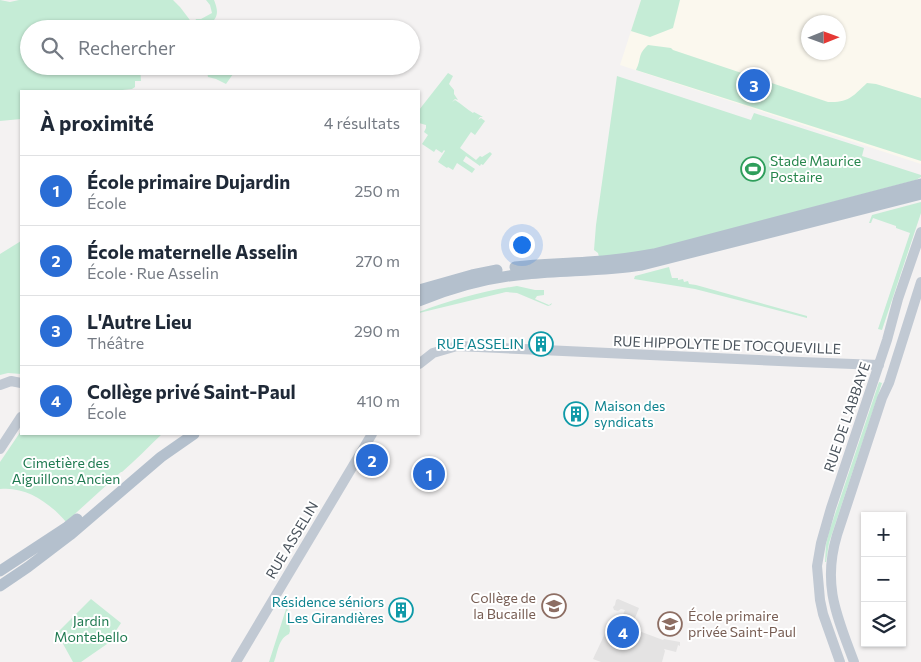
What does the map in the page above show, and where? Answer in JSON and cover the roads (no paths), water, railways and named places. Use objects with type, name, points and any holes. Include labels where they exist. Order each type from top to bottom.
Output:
[{"type":"main road","points":[[420,290],[472,274],[516,267],[630,259],[654,254],[921,184]]},
{"type":"main road","points":[[750,238],[801,221],[921,189]]},
{"type":"main road","points":[[420,301],[464,285],[494,278],[634,266],[921,194]]},
{"type":"main road","name":"RUE DE L'ABBAYE","points":[[840,662],[823,614],[817,566],[821,542],[921,232]]},
{"type":"main road","name":"RUE DE L'ABBAYE","points":[[854,662],[840,626],[833,598],[831,584],[834,545],[921,282]]},
{"type":"main road","name":"RUE HIPPOLYTE DE TOCQUEVILLE","points":[[420,363],[433,353],[456,346],[879,365]]},
{"type":"main road","points":[[0,385],[11,381],[20,384]]},
{"type":"main road","points":[[0,449],[20,419]]},
{"type":"main road","points":[[0,571],[67,527],[154,453],[180,435]]},
{"type":"main road","points":[[0,586],[72,534],[161,457],[193,435]]},
{"type":"main road","name":"RUE ASSELIN","points":[[236,661],[371,435]]},
{"type":"place","name":"L'Autre Lieu","points":[[754,85]]},
{"type":"place","name":"Stade Maurice Postaire","points":[[753,169]]},
{"type":"place","name":"RUE ASSELIN","points":[[541,344]]},
{"type":"place","name":"Maison des syndicats","points":[[576,414]]},
{"type":"place","name":"École maternelle Asselin","points":[[372,460]]},
{"type":"place","name":"École primaire Dujardin","points":[[429,474]]},
{"type":"place","name":"Collège de la Bucaille","points":[[554,606]]},
{"type":"place","name":"Résidence séniors Les Girandières","points":[[401,610]]},
{"type":"place","name":"École primaire privée Saint-Paul","points":[[670,624]]},
{"type":"place","name":"Collège privé Saint-Paul","points":[[623,632]]},
{"type":"park label","name":"Cimetière des Aiguillons Ancien","points":[[66,472]]},
{"type":"park label","name":"Jardin Montebello","points":[[91,630]]}]
